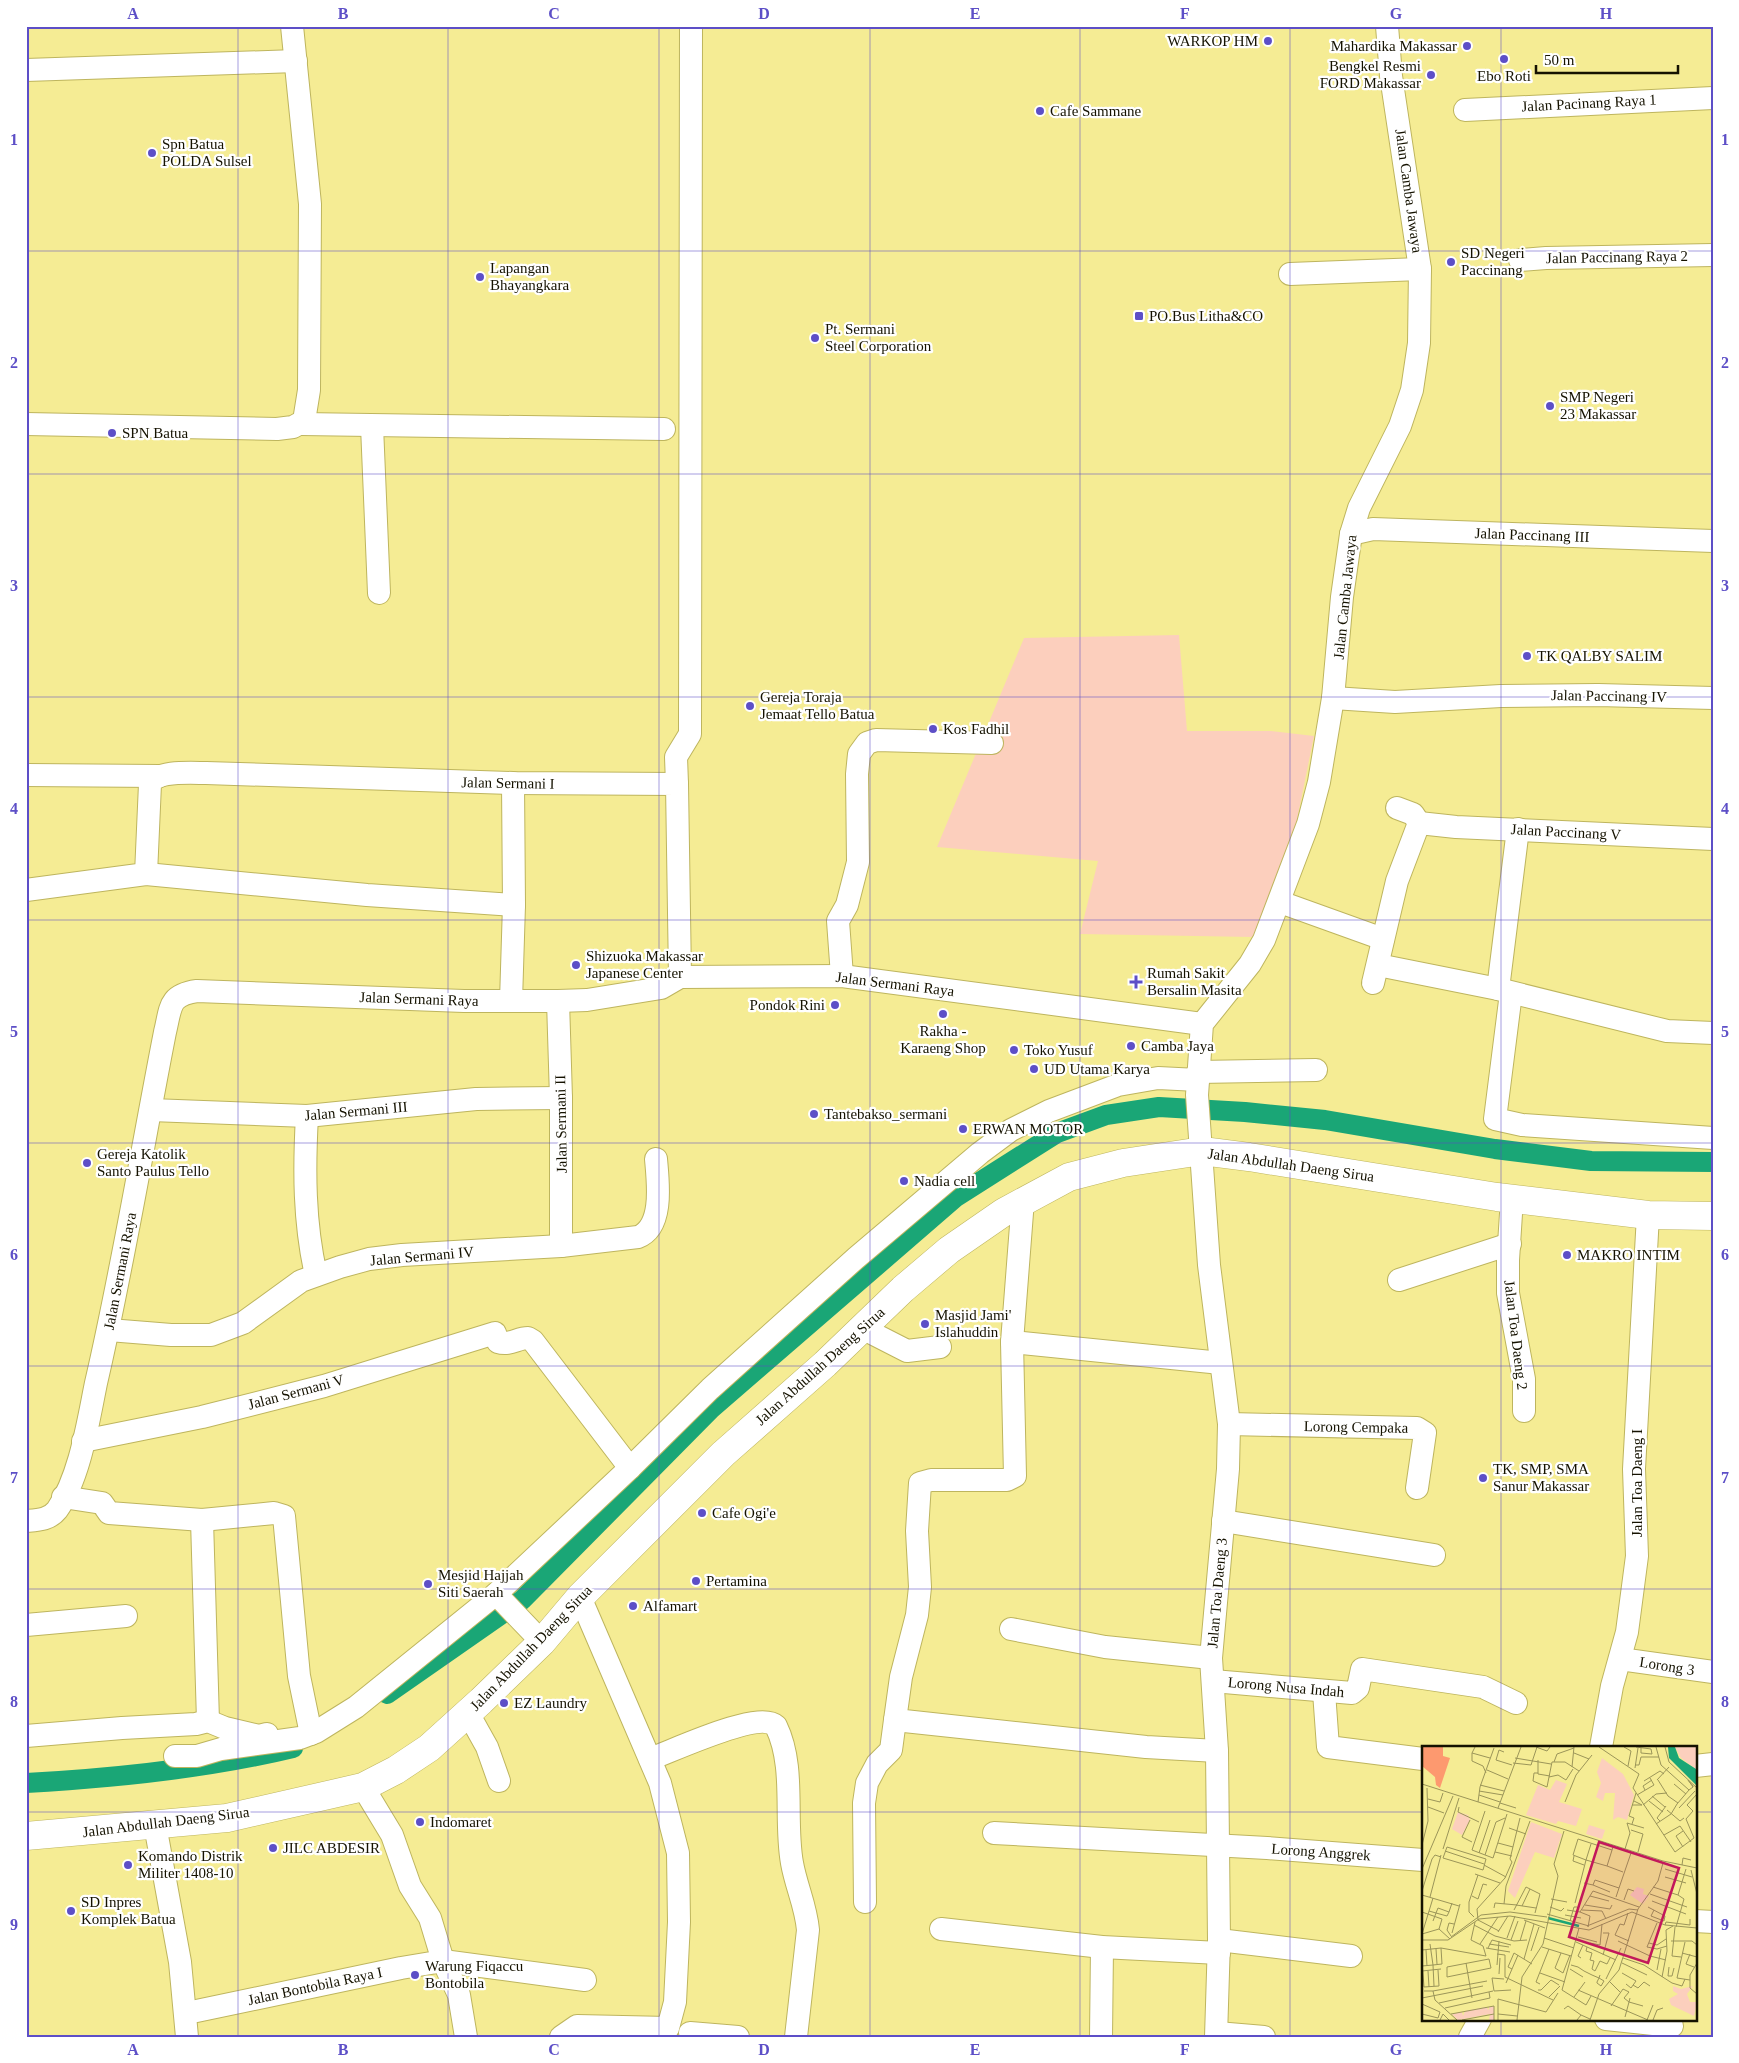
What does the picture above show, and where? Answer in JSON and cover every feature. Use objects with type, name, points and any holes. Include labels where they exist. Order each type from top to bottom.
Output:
[{"type":"main road","name":"Jalan Abdullah Daeng Sirua","points":[[26,1836],[227,1818],[363,1787],[396,1770],[429,1748],[468,1713],[537,1637],[580,1597],[723,1454],[813,1375],[949,1250],[1023,1200],[1069,1177],[1092,1170],[1202,1146],[1249,1156],[1512,1198],[1648,1215],[1713,1216]]},
{"type":"street","points":[[292,26],[310,204],[309,390],[307,414],[300,424]]},
{"type":"street","points":[[680,978],[676,757],[690,734],[691,26]]},
{"type":"street","name":"Jalan Camba Jawaya","points":[[1202,1024],[1250,964],[1264,940],[1308,824],[1319,782],[1333,698],[1351,534],[1358,508],[1400,426],[1412,390],[1419,343],[1420,269],[1391,76],[1387,26]]},
{"type":"street","points":[[26,70],[296,61]]},
{"type":"street","name":"Jalan Pacinang Raya 1","points":[[1465,110],[1713,98]]},
{"type":"street","name":"Jalan Paccinang Raya 2","points":[[1520,260],[1713,255]]},
{"type":"street","points":[[1290,274],[1420,269]]},
{"type":"street","points":[[26,424],[277,429],[300,424],[664,429]]},
{"type":"street","points":[[372,426],[379,593]]},
{"type":"street","name":"Jalan Paccinang III","points":[[1351,534],[1373,529],[1713,541]]},
{"type":"street","name":"Jalan Paccinang IV","points":[[1333,698],[1395,702],[1504,696],[1598,695],[1713,698]]},
{"type":"street","points":[[842,976],[838,921],[847,905],[858,862],[857,774],[859,754],[867,743],[876,740],[992,743]]},
{"type":"street","name":"Jalan Sermani I","points":[[26,775],[155,780],[206,773],[513,784],[677,784]]},
{"type":"street","points":[[146,874],[155,780]]},
{"type":"street","points":[[510,1001],[514,905],[513,784]]},
{"type":"street","points":[[1397,808],[1413,814],[1419,823],[1397,881],[1375,974],[1505,991],[1667,1031],[1713,1033]]},
{"type":"street","name":"Jalan Paccinang V","points":[[1419,823],[1456,827],[1713,839]]},
{"type":"street","points":[[1518,829],[1495,1119],[1522,1125],[1713,1138]]},
{"type":"street","points":[[26,890],[146,874],[358,894],[514,905]]},
{"type":"street","points":[[1280,902],[1383,940]]},
{"type":"street","name":"Jalan Sermani Raya","points":[[34,1520],[54,1514],[63,1497],[83,1441],[109,1330],[171,1007],[176,996],[186,992],[197,991],[558,1001],[587,1000],[661,988],[680,978],[842,976],[1202,1024]]},
{"type":"street","name":"Jalan Sermani II","points":[[558,1001],[561,1098],[561,1246]]},
{"type":"street","points":[[1202,1024],[1198,1082],[1202,1146]]},
{"type":"street","points":[[202,1520],[202,1723],[186,1756],[220,1749],[276,1743],[356,1707],[502,1599],[710,1389],[856,1258],[980,1153],[1011,1130],[1049,1111],[1118,1085],[1158,1078],[1198,1082],[1316,1070]]},
{"type":"street","name":"Jalan Sermani III","points":[[151,1110],[307,1116],[476,1099],[561,1098]]},
{"type":"street","points":[[307,1116],[304,1164],[307,1222],[316,1275]]},
{"type":"street","name":"Jalan Toa Daeng 3","points":[[1202,1146],[1209,1265],[1229,1424],[1228,1469],[1211,1658],[1217,1751],[1219,1947],[1217,2035]]},
{"type":"street","name":"Jalan Sermani IV","points":[[109,1330],[171,1335],[211,1335],[243,1323],[289,1289],[316,1275],[369,1260],[402,1255],[561,1246],[630,1239],[642,1236],[650,1230],[657,1201],[656,1159]]},
{"type":"street","name":"Jalan Toa Daeng 2","points":[[1512,1198],[1508,1292],[1524,1379],[1524,1411]]},
{"type":"street","points":[[864,1902],[864,1803],[867,1783],[877,1764],[891,1750],[901,1677],[917,1615],[919,1596],[917,1531],[920,1483],[931,1480],[1007,1480],[1014,1478],[1012,1342],[1023,1200]]},
{"type":"street","name":"Jalan Toa Daeng I","points":[[1601,1746],[1612,1686],[1627,1632],[1637,1556],[1634,1469],[1648,1215]]},
{"type":"street","points":[[1399,1280],[1510,1244]]},
{"type":"street","points":[[862,1328],[908,1351],[940,1347]]},
{"type":"street","name":"Jalan Sermani V","points":[[83,1441],[202,1417],[324,1386],[495,1333],[498,1342],[506,1345],[516,1340],[528,1338],[533,1341],[630,1468]]},
{"type":"street","points":[[1012,1342],[1220,1362]]},
{"type":"street","name":"Lorong Cempaka","points":[[1229,1424],[1417,1428],[1426,1433],[1416,1488]]},
{"type":"street","points":[[63,1497],[102,1503],[109,1513],[202,1520],[274,1513],[284,1516],[299,1676],[309,1729]]},
{"type":"street","points":[[1223,1521],[1434,1555]]},
{"type":"street","points":[[580,1597],[660,1783],[678,1853],[679,1922],[675,2002],[668,2028]]},
{"type":"street","points":[[502,1599],[537,1637]]},
{"type":"street","points":[[26,1625],[126,1616]]},
{"type":"street","points":[[1011,1629],[1106,1647],[1211,1658]]},
{"type":"street","name":"Lorong 3","points":[[1620,1659],[1713,1672]]},
{"type":"street","name":"Lorong Nusa Indah","points":[[1213,1681],[1352,1693],[1358,1688],[1362,1669],[1483,1687],[1516,1703]]},
{"type":"street","points":[[1324,1692],[1328,1747],[1422,1759]]},
{"type":"street","points":[[26,1736],[202,1723],[259,1736],[309,1729],[325,1711]]},
{"type":"street","points":[[468,1713],[487,1748],[499,1781]]},
{"type":"street","points":[[895,1720],[1146,1747],[1217,1751]]},
{"type":"street","points":[[650,1759],[735,1727],[766,1722],[776,1726],[785,1760],[792,1863],[806,1913],[808,1930],[796,2037]]},
{"type":"street","points":[[1696,1766],[1713,1764]]},
{"type":"street","points":[[363,1787],[392,1835],[410,1886],[430,1918],[443,1961],[459,1995],[466,2037]]},
{"type":"street","points":[[155,1825],[169,1890],[186,2013],[187,2037]]},
{"type":"street","name":"Lorong Anggrek","points":[[994,1833],[1422,1860]]},
{"type":"street","points":[[1696,1921],[1713,1922]]},
{"type":"street","points":[[941,1929],[1102,1947],[1219,1947],[1351,1956]]},
{"type":"street","points":[[1101,2037],[1102,1947]]},
{"type":"street","name":"Jalan Bontobila Raya I","points":[[186,2013],[443,1961],[585,1980]]},
{"type":"street","points":[[1470,2037],[1479,2020]]},
{"type":"street","points":[[1615,2020],[1672,2026]]},
{"type":"street","points":[[561,2037],[577,2026],[668,2028],[687,2030],[690,2035],[738,2037]]},
{"type":"street","points":[[1217,2035],[1264,2037]]},
{"type":"shaded area","points":[[1179,635],[1187,731],[1271,731],[1314,736],[1290,854],[1253,937],[1080,934],[1098,861],[937,847],[1024,638]]},
{"type":"waterway","points":[[387,1694],[522,1600],[711,1409],[956,1197],[1057,1133],[1106,1115],[1159,1107],[1245,1112],[1325,1120],[1495,1149],[1591,1161],[1713,1162]]},
{"type":"waterway","points":[[26,1783],[161,1772],[227,1762],[293,1748]]},
{"type":"place","name":"WARKOP HM","points":[[1268,41]]},
{"type":"place","name":"Mahardika Makassar","points":[[1467,46]]},
{"type":"place","name":"Ebo Roti","points":[[1504,59]]},
{"type":"place","name":"Bengkel Resmi FORD Makassar","points":[[1431,75]]},
{"type":"place","name":"Cafe Sammane","points":[[1040,111]]},
{"type":"place","name":"Spn Batua POLDA Sulsel","points":[[152,153]]},
{"type":"place","name":"SD Negeri Paccinang","points":[[1451,262]]},
{"type":"place","name":"Lapangan Bhayangkara","points":[[480,277]]},
{"type":"place","name":"PO.Bus Litha&CO","points":[[1139,316]]},
{"type":"place","name":"Pt. Sermani Steel Corporation","points":[[815,338]]},
{"type":"place","name":"SMP Negeri 23 Makassar","points":[[1550,406]]},
{"type":"place","name":"SPN Batua","points":[[112,433]]},
{"type":"place","name":"TK QALBY SALIM","points":[[1527,656]]},
{"type":"place","name":"Gereja Toraja Jemaat Tello Batua","points":[[750,706]]},
{"type":"place","name":"Kos Fadhil","points":[[933,729]]},
{"type":"place","name":"Shizuoka Makassar Japanese Center","points":[[576,965]]},
{"type":"place","name":"Rumah Sakit Bersalin Masita","points":[[1136,982]]},
{"type":"place","name":"Pondok Rini","points":[[835,1005]]},
{"type":"place","name":"Rakha - Karaeng Shop","points":[[943,1014]]},
{"type":"place","name":"Camba Jaya","points":[[1131,1046]]},
{"type":"place","name":"Toko Yusuf","points":[[1014,1050]]},
{"type":"place","name":"UD Utama Karya","points":[[1034,1069]]},
{"type":"place","name":"Tantebakso_sermani","points":[[814,1114]]},
{"type":"place","name":"ERWAN MOTOR","points":[[963,1129]]},
{"type":"place","name":"Gereja Katolik Santo Paulus Tello","points":[[87,1163]]},
{"type":"place","name":"Nadia cell","points":[[904,1181]]},
{"type":"place","name":"MAKRO INTIM","points":[[1567,1255]]},
{"type":"place","name":"Masjid Jami' Islahuddin","points":[[925,1324]]},
{"type":"place","name":"TK, SMP, SMA Sanur Makassar","points":[[1483,1478]]},
{"type":"place","name":"Cafe Ogi'e","points":[[702,1513]]},
{"type":"place","name":"Pertamina","points":[[696,1581]]},
{"type":"place","name":"Mesjid Hajjah Siti Saerah","points":[[428,1584]]},
{"type":"place","name":"Alfamart","points":[[633,1606]]},
{"type":"place","name":"EZ Laundry","points":[[504,1703]]},
{"type":"place","name":"Indomaret","points":[[420,1822]]},
{"type":"place","name":"JILC ABDESIR","points":[[273,1848]]},
{"type":"place","name":"Komando Distrik Militer 1408-10","points":[[128,1865]]},
{"type":"place","name":"SD Inpres Komplek Batua","points":[[71,1911]]},
{"type":"place","name":"Warung Fiqaccu Bontobila","points":[[415,1975]]}]
